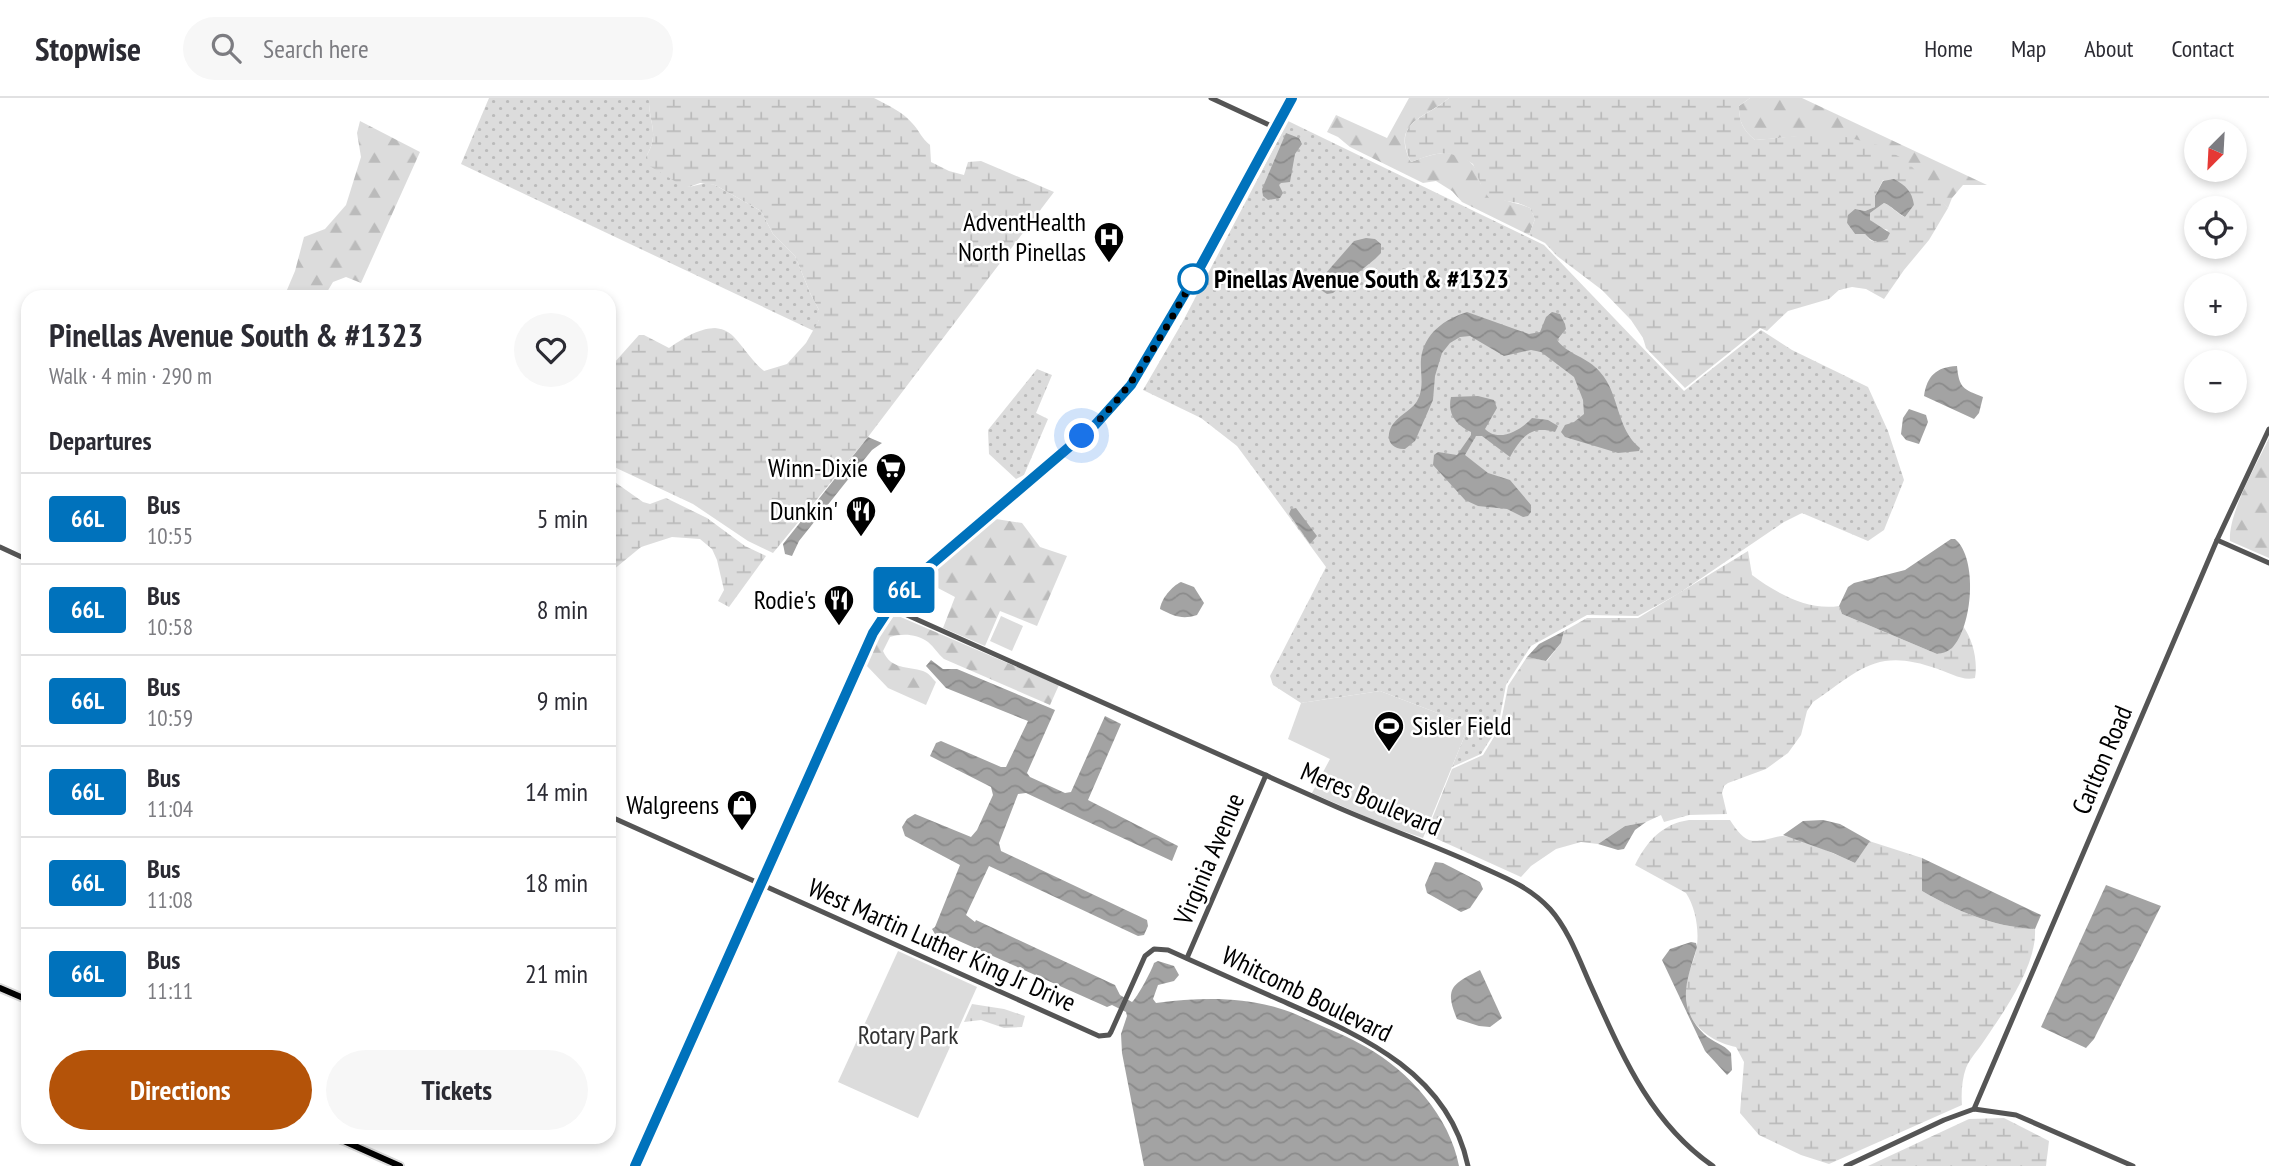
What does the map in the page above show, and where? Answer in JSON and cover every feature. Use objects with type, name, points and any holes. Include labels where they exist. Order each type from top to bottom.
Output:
[{"type":"main road","points":[[635,1166],[869,642],[889,607],[912,581],[1074,443],[1104,416],[1122,395],[1142,368],[1178,307],[1292,98]]},
{"type":"main road","points":[[0,988],[21,997]]},
{"type":"main road","points":[[350,1144],[400,1166]]},
{"type":"street","points":[[1211,98],[1276,128]]},
{"type":"street","name":"Carlton Road","points":[[1975,1109],[2217,540],[2269,429]]},
{"type":"street","points":[[2217,540],[2269,562]]},
{"type":"street","points":[[0,547],[21,557]]},
{"type":"street","name":"Meres Boulevard","points":[[889,607],[1381,827],[1431,844],[1523,886],[1549,908],[1564,931],[1644,1094],[1680,1138],[1713,1166]]},
{"type":"street","name":"Virginia Avenue","points":[[1187,958],[1266,775]]},
{"type":"street","name":"West Martin Luther King Jr Drive","points":[[616,819],[1099,1036],[1109,1035],[1120,1010]]},
{"type":"street","name":"Whitcomb Boulevard","points":[[1120,1010],[1143,958],[1156,949],[1168,950],[1348,1030],[1394,1057],[1421,1082],[1446,1114],[1468,1166]]},
{"type":"street","points":[[1846,1166],[1944,1120],[1975,1109],[2016,1115],[2133,1166]]},
{"type":"green space","points":[[489,98],[649,98],[653,140],[647,155],[689,187],[706,183],[715,185],[761,211],[773,234],[795,256],[819,310],[819,320],[814,331],[461,164]]},
{"type":"green space","points":[[649,98],[874,98],[908,119],[930,145],[931,162],[964,175],[968,162],[981,161],[1054,192],[868,437],[773,553],[748,541],[693,504],[616,468],[616,361],[639,335],[669,348],[701,330],[726,331],[764,371],[787,364],[806,343],[819,320],[819,310],[795,256],[773,234],[761,211],[715,185],[700,183],[689,187],[648,165],[647,155],[653,140]]},
{"type":"green space","points":[[1409,98],[1449,98],[1421,116],[1408,129],[1406,149],[1411,162],[1443,153],[1459,155],[1466,159],[1473,165],[1481,185],[1490,194],[1530,208],[1535,219],[1529,235],[1462,202],[1452,191],[1436,181],[1423,183],[1350,147],[1327,132],[1336,115],[1387,138]]},
{"type":"green space","points":[[1449,98],[1750,98],[1739,106],[1739,112],[1742,125],[1755,140],[1830,133],[1878,145],[1907,161],[1948,208],[1929,240],[1884,299],[1866,289],[1852,287],[1839,290],[1829,299],[1788,311],[1767,331],[1760,328],[1685,388],[1646,348],[1631,320],[1602,290],[1557,256],[1545,243],[1529,235],[1535,219],[1530,208],[1489,198],[1473,164],[1456,156],[1442,153],[1411,162],[1405,138],[1408,129]],"holes":[[[1883,180],[1914,205],[1905,217],[1884,203],[1870,213],[1870,220],[1878,227],[1888,230],[1876,242],[1865,234],[1855,234],[1847,223],[1855,209],[1865,211],[1875,207],[1875,196]]]},
{"type":"green space","points":[[1750,98],[1802,98],[1987,185],[1963,185],[1952,198],[1948,208],[1935,195],[1803,136],[1755,140],[1742,125],[1739,112],[1739,106]]},
{"type":"green space","points":[[360,121],[420,152],[361,283],[346,277],[333,282],[328,290],[287,290],[304,237],[325,229],[346,205],[361,157],[357,133]]},
{"type":"green space","points":[[1288,121],[1544,245],[1684,391],[1761,330],[1792,350],[1868,387],[1888,431],[1904,480],[1884,530],[1868,541],[1802,513],[1784,522],[1678,594],[1638,616],[1587,615],[1531,646],[1506,685],[1498,727],[1481,754],[1452,767],[1469,725],[1380,691],[1301,703],[1273,685],[1270,676],[1326,567],[1237,446],[1201,418],[1143,390],[1182,323]]},
{"type":"green space","points":[[1037,369],[1052,375],[1036,413],[1048,419],[1024,475],[1016,479],[989,454],[988,430]]},
{"type":"green space","points":[[2269,438],[2269,558],[2230,541],[2238,503]]},
{"type":"green space","points":[[616,483],[643,502],[650,504],[666,498],[707,518],[745,546],[766,556],[729,607],[718,601],[724,590],[717,560],[712,549],[700,539],[672,537],[641,547],[616,568]]},
{"type":"green space","points":[[996,519],[1022,523],[1040,547],[1067,556],[1037,626],[1000,611],[985,646],[943,628],[955,597],[932,582],[934,568]]},
{"type":"green space","points":[[1748,551],[1752,575],[1782,594],[1816,606],[1839,606],[1842,614],[1937,654],[1948,650],[1954,644],[1963,626],[1974,651],[1975,678],[1961,678],[1938,669],[1899,660],[1871,665],[1813,702],[1807,711],[1801,735],[1788,753],[1766,769],[1724,786],[1722,793],[1727,814],[1689,815],[1664,822],[1661,815],[1646,822],[1625,826],[1598,844],[1581,842],[1556,849],[1531,866],[1521,877],[1426,834],[1452,769],[1483,755],[1500,727],[1508,686],[1527,657],[1547,661],[1561,643],[1564,631],[1587,618],[1638,618]]},
{"type":"green space","points":[[889,612],[1059,685],[1050,705],[944,659],[928,642],[910,635],[890,637],[883,651],[886,657],[900,666],[929,674],[936,682],[926,705],[888,688],[866,665],[876,635]]},
{"type":"green space","points":[[1001,616],[1023,626],[1012,651],[990,641]]},
{"type":"green space","name":"Sisler Field","points":[[1380,691],[1469,725],[1423,838],[1385,825],[1312,793],[1330,759],[1288,739],[1301,703]]},
{"type":"green space","points":[[1689,820],[1730,820],[1749,840],[1788,837],[1855,863],[1869,841],[1922,858],[1922,891],[1935,898],[1990,921],[2035,929],[2031,958],[2018,988],[1966,1068],[1962,1105],[1829,1164],[1801,1155],[1759,1135],[1740,1113],[1744,1062],[1736,1047],[1717,1041],[1700,1029],[1686,1003],[1685,987],[1698,936],[1695,913],[1689,899],[1686,893],[1635,865],[1656,835],[1671,825]]},
{"type":"green space","name":"Rotary Park","points":[[898,951],[977,987],[918,1118],[838,1082]]},
{"type":"green space","points":[[972,1004],[1004,1009],[1025,1016],[1022,1027],[1004,1028],[981,1020],[964,1022]]},
{"type":"green space","points":[[2004,1118],[2049,1141],[2046,1166],[1868,1166],[1969,1119]]},
{"type":"water","points":[[1286,133],[1299,138],[1302,144],[1295,154],[1290,182],[1279,185],[1283,193],[1280,198],[1268,200],[1263,196],[1262,189]]},
{"type":"water","points":[[1894,179],[1908,189],[1914,205],[1905,217],[1884,203],[1870,213],[1870,220],[1890,233],[1887,239],[1875,241],[1865,234],[1855,234],[1847,223],[1848,215],[1855,209],[1865,211],[1875,207],[1875,196],[1883,181]]},
{"type":"water","points":[[1375,239],[1381,244],[1381,253],[1333,293],[1327,294],[1318,288],[1319,281],[1354,241]]},
{"type":"water","points":[[1467,312],[1529,334],[1540,332],[1546,317],[1552,312],[1560,314],[1566,329],[1557,340],[1600,372],[1611,390],[1626,431],[1640,448],[1639,451],[1618,453],[1565,437],[1561,432],[1565,425],[1584,414],[1583,400],[1574,377],[1541,352],[1531,350],[1504,356],[1470,336],[1460,337],[1450,343],[1442,353],[1435,376],[1433,400],[1415,441],[1405,449],[1392,445],[1389,438],[1390,429],[1419,397],[1422,383],[1421,359],[1426,342],[1437,328]]},
{"type":"water","points":[[1957,366],[1963,387],[1983,397],[1979,413],[1974,419],[1924,396],[1927,383],[1934,374],[1943,368]]},
{"type":"water","points":[[1478,396],[1494,400],[1497,408],[1485,429],[1491,433],[1510,433],[1532,418],[1548,420],[1558,426],[1555,432],[1539,430],[1528,434],[1510,457],[1482,436],[1476,436],[1465,455],[1488,473],[1510,480],[1531,505],[1528,516],[1523,517],[1507,509],[1478,506],[1465,500],[1433,465],[1434,455],[1438,452],[1457,455],[1471,435],[1471,432],[1454,418],[1450,409],[1451,397]]},
{"type":"water","points":[[1909,409],[1926,415],[1928,422],[1919,444],[1906,440],[1901,434],[1903,418]]},
{"type":"water","points":[[868,437],[882,443],[872,450],[799,541],[792,556],[785,554],[783,544]]},
{"type":"water","points":[[1296,508],[1317,536],[1310,544],[1289,514],[1291,509]]},
{"type":"water","points":[[1951,539],[1955,539],[1962,548],[1970,576],[1965,625],[1952,648],[1937,654],[1842,614],[1839,606],[1848,587],[1854,583],[1905,570]]},
{"type":"water","points":[[1181,582],[1194,587],[1204,603],[1197,615],[1178,616],[1160,609],[1168,593]]},
{"type":"water","points":[[1564,631],[1561,643],[1546,661],[1527,657],[1539,644]]},
{"type":"water","points":[[931,660],[943,669],[957,669],[1055,710],[1027,773],[1030,777],[1065,793],[1071,792],[1105,716],[1121,724],[1088,800],[1178,846],[1172,861],[1026,793],[1018,794],[999,843],[1001,851],[1147,920],[1148,926],[1144,935],[1138,936],[989,866],[966,915],[975,922],[976,920],[1115,985],[1120,995],[1132,1002],[1154,963],[1158,961],[1174,966],[1179,975],[1174,981],[1158,985],[1153,999],[1156,1003],[1217,999],[1248,1001],[1291,1012],[1353,1040],[1382,1057],[1412,1082],[1425,1097],[1447,1130],[1459,1166],[1144,1166],[1122,1053],[1121,1034],[1126,1012],[1112,1005],[1107,1007],[941,933],[935,934],[932,929],[960,865],[905,836],[902,827],[907,819],[915,814],[971,837],[993,795],[991,787],[930,756],[936,743],[941,741],[1006,767],[1028,721],[946,688],[926,666]]},
{"type":"water","points":[[1823,820],[1840,824],[1870,841],[1855,863],[1783,835],[1803,821]]},
{"type":"water","points":[[1646,822],[1635,830],[1624,849],[1618,850],[1598,844],[1625,826]]},
{"type":"water","points":[[1922,858],[2041,915],[2035,929],[1976,917],[1922,891]]},
{"type":"water","points":[[1435,862],[1443,863],[1480,882],[1483,889],[1470,908],[1461,912],[1427,893],[1425,885]]},
{"type":"water","points":[[2106,885],[2161,906],[2094,1039],[2086,1048],[2041,1027]]},
{"type":"water","points":[[1696,943],[1697,947],[1687,982],[1686,1003],[1689,1013],[1704,1034],[1731,1053],[1732,1070],[1727,1075],[1705,1051],[1662,960],[1670,949]]},
{"type":"water","points":[[1480,970],[1502,1018],[1490,1027],[1457,1019],[1451,1000],[1453,988],[1457,983]]},
{"type":"bus line","name":"66L","points":[[635,1166],[873,633],[896,598],[912,581],[1095,425],[1131,385],[1198,271],[1292,98]]},
{"type":"place","name":"AdventHealth North Pinellas","points":[[1109,264]]},
{"type":"place","name":"Pinellas Avenue South & #1323","points":[[1193,279]]},
{"type":"place","name":"Winn-Dixie","points":[[891,495]]},
{"type":"place","name":"Dunkin'","points":[[861,538]]},
{"type":"place","name":"Rodie's","points":[[839,627]]},
{"type":"place","name":"Sisler Field","points":[[1389,753]]},
{"type":"place","name":"Walgreens","points":[[742,832]]},
{"type":"route","points":[[1082,436],[1109,411],[1131,385],[1198,271],[1193,279]]}]
